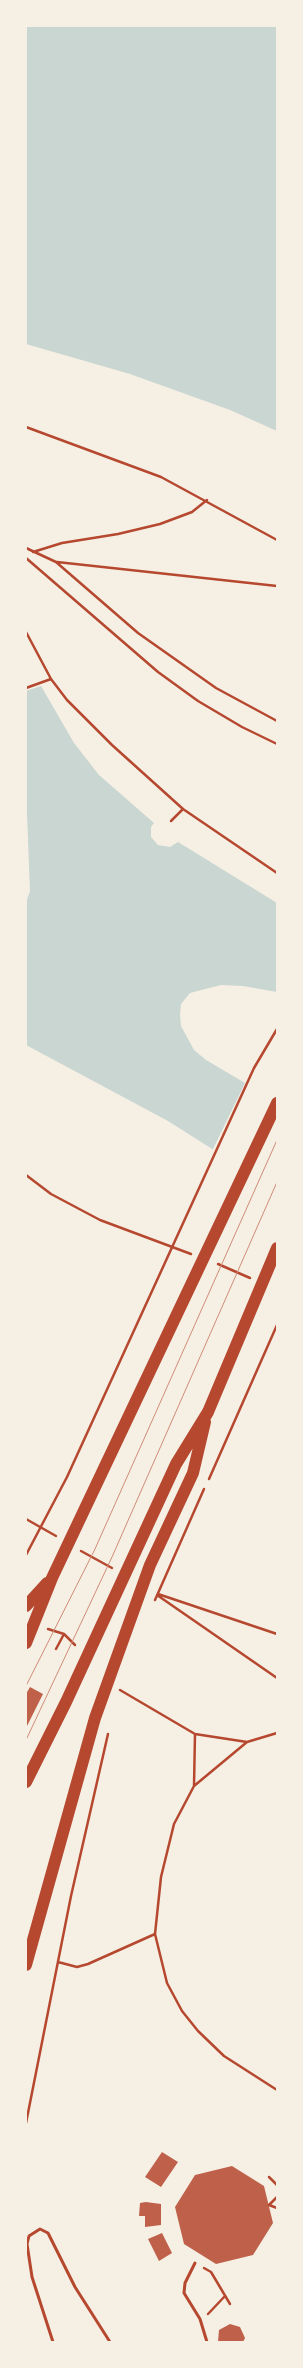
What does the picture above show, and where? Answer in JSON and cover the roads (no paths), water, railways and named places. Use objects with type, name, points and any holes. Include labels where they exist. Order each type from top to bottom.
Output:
[{"type":"highway","points":[[26,1642],[52,1578],[277,1103]]},
{"type":"highway","points":[[26,1782],[66,1702],[176,1464],[208,1412],[277,1248]]},
{"type":"highway","points":[[26,1965],[95,1718],[150,1565],[193,1473],[208,1412]]},
{"type":"highway","points":[[26,1606],[52,1578]]},
{"type":"lane","points":[[53,2342],[32,2277],[27,2244],[29,2236],[40,2229],[48,2233],[75,2287],[110,2342]]},
{"type":"lane","points":[[195,2263],[185,2283],[184,2293],[200,2319],[207,2342]]},
{"type":"tram line","points":[[26,1686],[95,1549],[277,1140]]},
{"type":"tram line","points":[[26,1740],[112,1557],[277,1182]]}]
